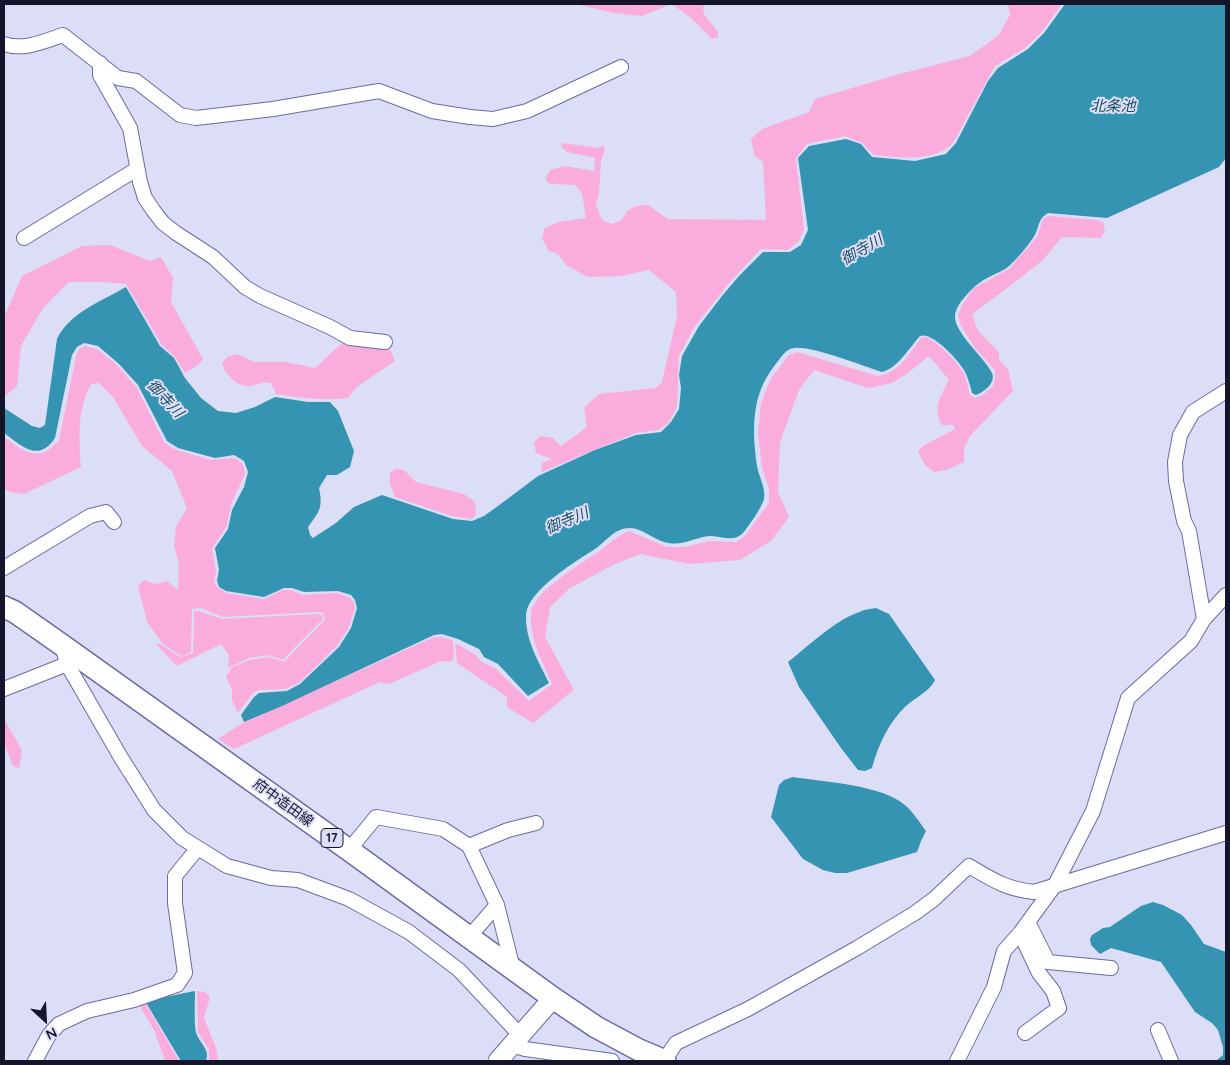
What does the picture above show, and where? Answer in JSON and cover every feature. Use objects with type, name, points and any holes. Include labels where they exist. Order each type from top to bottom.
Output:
[{"type":"main road","name":"府中造田線","points":[[4,607],[15,612],[65,655],[350,850],[553,998],[596,1027],[664,1061]]},
{"type":"street","points":[[4,44],[10,46],[32,45],[62,35],[118,78],[136,81],[180,115],[196,118],[273,109],[379,91],[432,111],[494,119],[527,111],[621,67]]},
{"type":"street","points":[[100,63],[100,75],[130,128],[137,169],[145,198],[164,222],[176,233],[213,257],[244,287],[350,338],[385,342]]},
{"type":"street","points":[[24,238],[137,169]]},
{"type":"street","points":[[1204,619],[1189,531],[1184,521],[1176,481],[1175,462],[1180,435],[1193,412],[1226,391]]},
{"type":"street","points":[[4,568],[90,516],[106,512],[114,522]]},
{"type":"street","points":[[957,1061],[994,987],[1004,951],[1024,928],[1055,885],[1093,811],[1128,698],[1191,641],[1204,619],[1226,595]]},
{"type":"street","points":[[4,689],[65,655],[120,756],[154,810],[182,838],[227,866],[271,878],[298,880],[349,899],[409,932],[459,970],[525,1049],[612,1061]]},
{"type":"street","points":[[350,850],[376,817],[443,829],[469,846],[497,905],[513,969]]},
{"type":"street","points":[[469,846],[508,830],[536,824]]},
{"type":"street","points":[[664,1061],[676,1044],[748,1009],[915,913],[934,899],[969,866],[992,880],[1016,890],[1034,892],[1226,833]]},
{"type":"street","points":[[35,1061],[48,1036],[59,1024],[87,1011],[134,1000],[177,985],[184,973],[175,902],[175,876],[198,848]]},
{"type":"street","points":[[469,937],[497,905]]},
{"type":"street","points":[[1024,928],[1048,962],[1111,968]]},
{"type":"street","points":[[1024,928],[1039,973],[1053,991],[1059,1008],[1025,1033]]},
{"type":"street","points":[[498,1061],[553,998]]},
{"type":"street","points":[[1158,1030],[1170,1061]]},
{"type":"shaded area","points":[[575,4],[671,4],[642,16],[614,13]]},
{"type":"shaded area","points":[[672,4],[706,4],[703,7],[704,14],[718,32],[718,38],[712,39],[692,19]]},
{"type":"shaded area","points":[[1008,4],[1062,4],[1041,33],[1025,48],[995,66],[953,143],[936,154],[916,157],[874,155],[862,143],[845,136],[807,144],[796,158],[804,230],[798,242],[788,250],[761,249],[730,282],[695,326],[679,356],[677,407],[669,422],[659,430],[636,433],[541,472],[542,463],[552,459],[536,453],[534,443],[540,436],[553,438],[561,446],[587,427],[584,408],[599,394],[656,388],[662,382],[677,316],[676,292],[649,270],[621,276],[588,277],[566,265],[558,254],[549,251],[542,238],[545,228],[559,222],[586,218],[582,194],[575,185],[550,184],[545,179],[550,170],[565,166],[594,171],[595,158],[567,152],[561,147],[562,143],[599,148],[603,145],[605,149],[601,161],[599,192],[596,204],[603,221],[613,224],[622,220],[627,211],[636,206],[648,205],[668,219],[766,220],[763,162],[754,155],[751,139],[762,129],[809,112],[815,99],[970,56],[999,35],[1010,15]]},
{"type":"shaded area","points":[[1049,216],[1097,220],[1103,222],[1105,231],[1101,238],[1062,237],[1043,260],[972,314],[978,331],[999,352],[999,360],[1008,369],[1013,391],[970,436],[964,449],[964,462],[947,470],[934,472],[925,465],[918,452],[923,446],[955,429],[953,425],[942,425],[939,419],[939,402],[949,380],[929,356],[892,383],[868,388],[814,370],[799,390],[780,442],[778,492],[789,517],[772,540],[740,560],[690,564],[640,554],[615,564],[570,588],[550,607],[545,637],[574,690],[533,723],[507,707],[507,697],[457,663],[455,643],[476,655],[482,662],[495,668],[529,701],[552,684],[534,641],[531,614],[540,596],[560,578],[629,531],[667,547],[684,547],[710,541],[736,542],[744,537],[769,503],[769,489],[762,468],[758,432],[761,403],[771,378],[789,355],[797,352],[878,376],[898,367],[921,338],[926,337],[952,357],[966,377],[970,395],[975,398],[983,395],[993,386],[995,370],[975,348],[960,324],[958,315],[962,305],[974,288],[1009,269],[1037,237],[1043,219]]},
{"type":"shaded area","points":[[110,245],[150,261],[161,257],[173,278],[171,302],[203,359],[198,365],[185,373],[175,357],[162,345],[126,284],[69,282],[43,308],[21,346],[17,386],[4,397],[4,317],[22,276],[82,246]]},
{"type":"shaded area","points":[[342,343],[360,347],[390,349],[395,361],[358,386],[348,398],[330,399],[276,394],[271,383],[250,386],[241,385],[229,376],[222,364],[227,357],[237,354],[254,362],[286,362],[315,368]]},
{"type":"shaded area","points":[[85,346],[97,349],[116,364],[137,388],[164,442],[174,449],[210,460],[235,458],[243,464],[245,474],[232,502],[226,528],[212,548],[216,572],[214,582],[217,587],[226,593],[264,599],[283,590],[291,590],[303,595],[337,593],[349,597],[354,602],[355,608],[349,627],[337,646],[300,682],[286,689],[259,690],[254,692],[238,713],[232,700],[232,689],[226,677],[232,667],[250,660],[269,657],[285,662],[325,620],[323,613],[223,617],[201,608],[192,609],[191,652],[181,656],[163,644],[147,622],[138,586],[144,580],[155,584],[167,581],[178,590],[179,564],[174,545],[176,527],[187,508],[172,471],[142,446],[113,397],[99,383],[91,384],[83,404],[80,424],[81,467],[24,494],[4,489],[4,437],[25,451],[38,454],[45,452],[59,440],[76,356],[79,349]]},
{"type":"shaded area","points":[[396,469],[404,470],[416,482],[464,494],[475,502],[476,514],[472,519],[452,516],[395,497],[390,484],[390,472]]},
{"type":"shaded area","points":[[194,611],[222,619],[316,614],[322,615],[323,619],[284,660],[268,655],[249,658],[228,668],[229,655],[221,644],[177,666],[156,644],[160,644],[180,657],[193,653]]},
{"type":"shaded area","points":[[434,637],[453,640],[454,657],[451,662],[441,661],[389,684],[380,682],[234,749],[218,739],[243,723]]},
{"type":"shaded area","points":[[4,719],[22,750],[19,768],[13,766],[4,743]]},
{"type":"shaded area","points":[[197,991],[205,992],[210,997],[204,1018],[216,1048],[218,1061],[209,1061],[209,1050],[198,1032]]},
{"type":"shaded area","points":[[144,1001],[179,1061],[165,1060],[154,1030],[141,1008],[141,1003]]},
{"type":"water","name":"北条池","points":[[1065,4],[1226,4],[1226,158],[1219,167],[1107,218],[1048,213],[1044,215],[1033,238],[1015,260],[970,291],[956,310],[956,322],[959,329],[989,367],[993,377],[991,384],[976,395],[972,393],[969,381],[961,365],[938,342],[925,336],[920,336],[898,362],[882,372],[813,350],[794,348],[785,352],[767,376],[757,400],[754,439],[764,499],[747,528],[742,534],[734,538],[709,536],[676,543],[660,541],[634,528],[624,529],[619,530],[576,561],[543,587],[528,606],[526,624],[530,642],[549,683],[528,696],[498,664],[484,657],[479,649],[442,634],[434,635],[244,722],[241,715],[259,693],[287,691],[300,684],[339,647],[351,628],[357,608],[355,600],[351,595],[338,591],[304,592],[292,588],[284,588],[264,597],[226,591],[219,587],[217,581],[219,570],[215,548],[228,529],[232,510],[244,487],[248,472],[244,461],[234,455],[215,458],[178,448],[167,441],[138,385],[119,364],[98,346],[84,343],[77,347],[72,355],[55,438],[49,445],[42,450],[30,450],[4,433],[4,408],[32,426],[40,428],[45,425],[57,339],[62,330],[87,308],[126,287],[160,346],[174,358],[185,378],[201,398],[218,411],[236,413],[255,407],[275,397],[308,402],[330,402],[338,411],[354,451],[350,467],[337,475],[327,475],[319,488],[320,509],[308,527],[313,538],[336,523],[354,507],[382,495],[453,519],[472,521],[484,516],[538,476],[595,450],[636,435],[661,432],[671,422],[679,409],[681,388],[679,375],[682,356],[699,326],[739,276],[763,252],[790,252],[801,245],[808,230],[798,158],[809,146],[846,139],[861,144],[872,157],[915,161],[946,154],[956,143],[988,81],[998,68],[1028,49],[1044,33]]},
{"type":"water","points":[[876,608],[889,614],[935,680],[930,687],[906,706],[894,719],[881,742],[872,768],[865,771],[858,770],[841,748],[799,687],[788,662],[841,621],[864,610]]},
{"type":"water","points":[[793,777],[869,789],[896,799],[909,809],[926,831],[917,852],[847,873],[823,870],[803,859],[771,817],[779,785],[784,780]]},
{"type":"water","points":[[1153,902],[1182,915],[1204,944],[1226,952],[1226,1061],[1210,1061],[1217,1060],[1223,1055],[1223,1047],[1218,1030],[1212,1023],[1195,1012],[1161,962],[1111,948],[1100,954],[1091,945],[1090,939],[1092,935],[1103,928],[1110,927],[1141,906]]},
{"type":"water","points":[[195,991],[196,1032],[206,1049],[207,1057],[206,1061],[181,1061],[145,1001]]},
{"type":"water label","name":"御寺川","points":[[862,250]]},
{"type":"water label","name":"御寺川","points":[[165,399]]},
{"type":"water label","name":"御寺川","points":[[567,521]]}]
